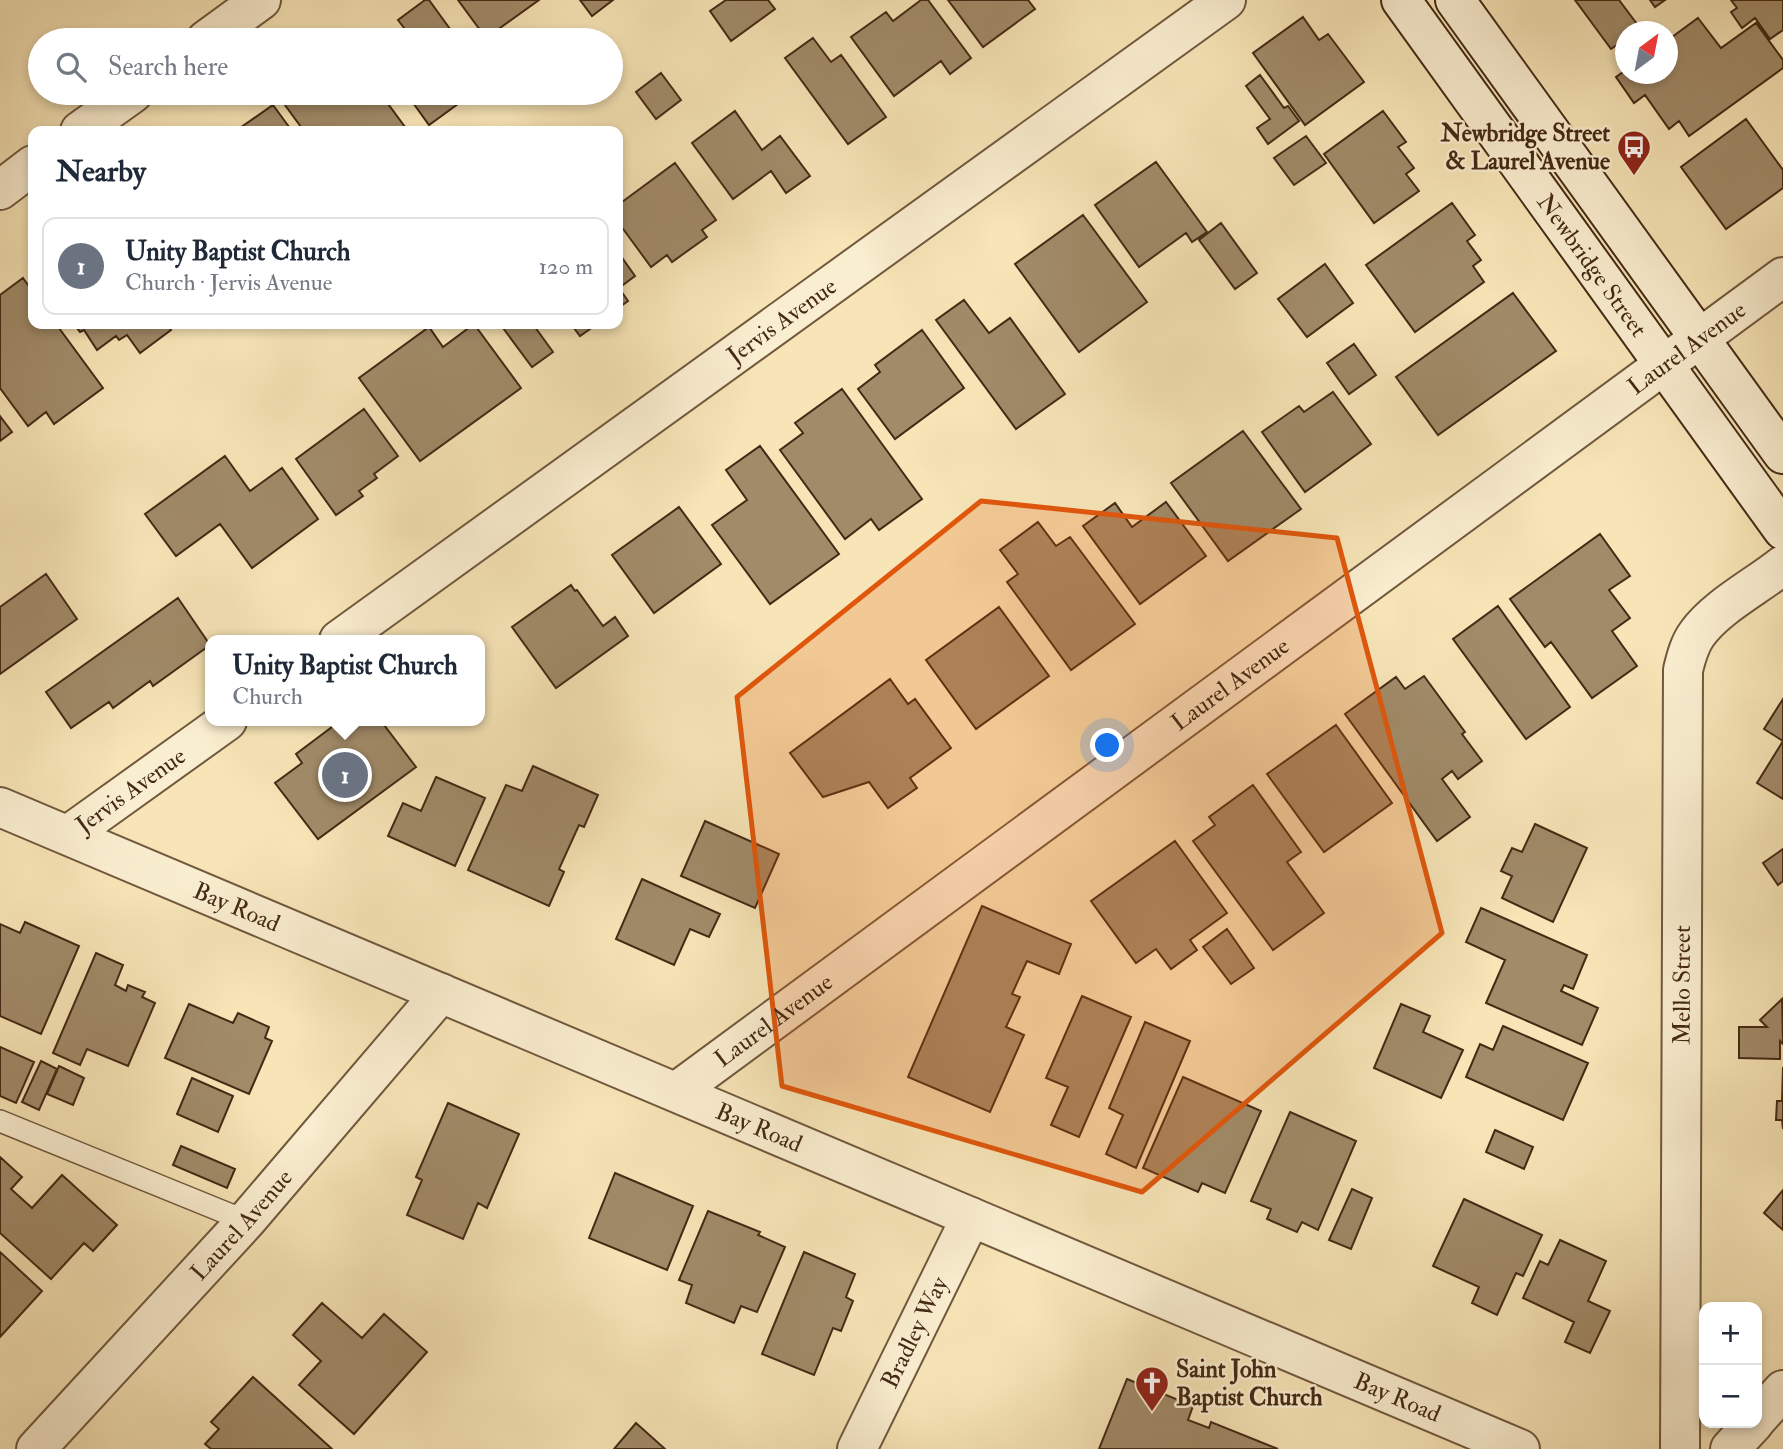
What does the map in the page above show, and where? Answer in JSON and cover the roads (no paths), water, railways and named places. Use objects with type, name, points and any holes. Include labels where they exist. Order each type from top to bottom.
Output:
[{"type":"street","points":[[222,28],[261,0]]},
{"type":"street","name":"Jervis Avenue","points":[[346,635],[1226,0]]},
{"type":"street","name":"Newbridge Street","points":[[1401,0],[1783,530]]},
{"type":"street","name":"Newbridge Street","points":[[1455,0],[1783,454]]},
{"type":"street","points":[[87,126],[116,105]]},
{"type":"street","points":[[0,190],[28,169]]},
{"type":"street","name":"Laurel Avenue","points":[[676,1092],[1783,277]]},
{"type":"street","name":"Mello Street","points":[[1680,1449],[1683,670],[1688,650],[1711,618],[1783,565]]},
{"type":"street","name":"Jervis Avenue","points":[[68,835],[220,726]]},
{"type":"street","name":"Bay Road","points":[[0,807],[1520,1449]]},
{"type":"street","name":"Laurel Avenue","points":[[36,1449],[246,1221],[441,993]]},
{"type":"street","name":"Bradley Way","points":[[857,1449],[971,1217]]},
{"type":"street","points":[[1762,1413],[1783,1390]]},
{"type":"street","points":[[1730,1449],[1749,1428]]},
{"type":"lane","points":[[0,1121],[246,1221]]},
{"type":"place","name":"Newbridge Street & Laurel Avenue","points":[[1634,177]]},
{"type":"place","name":"Unity Baptist Church","points":[[345,775]]},
{"type":"place","name":"Saint John Baptist Church","points":[[1152,1413]]}]
